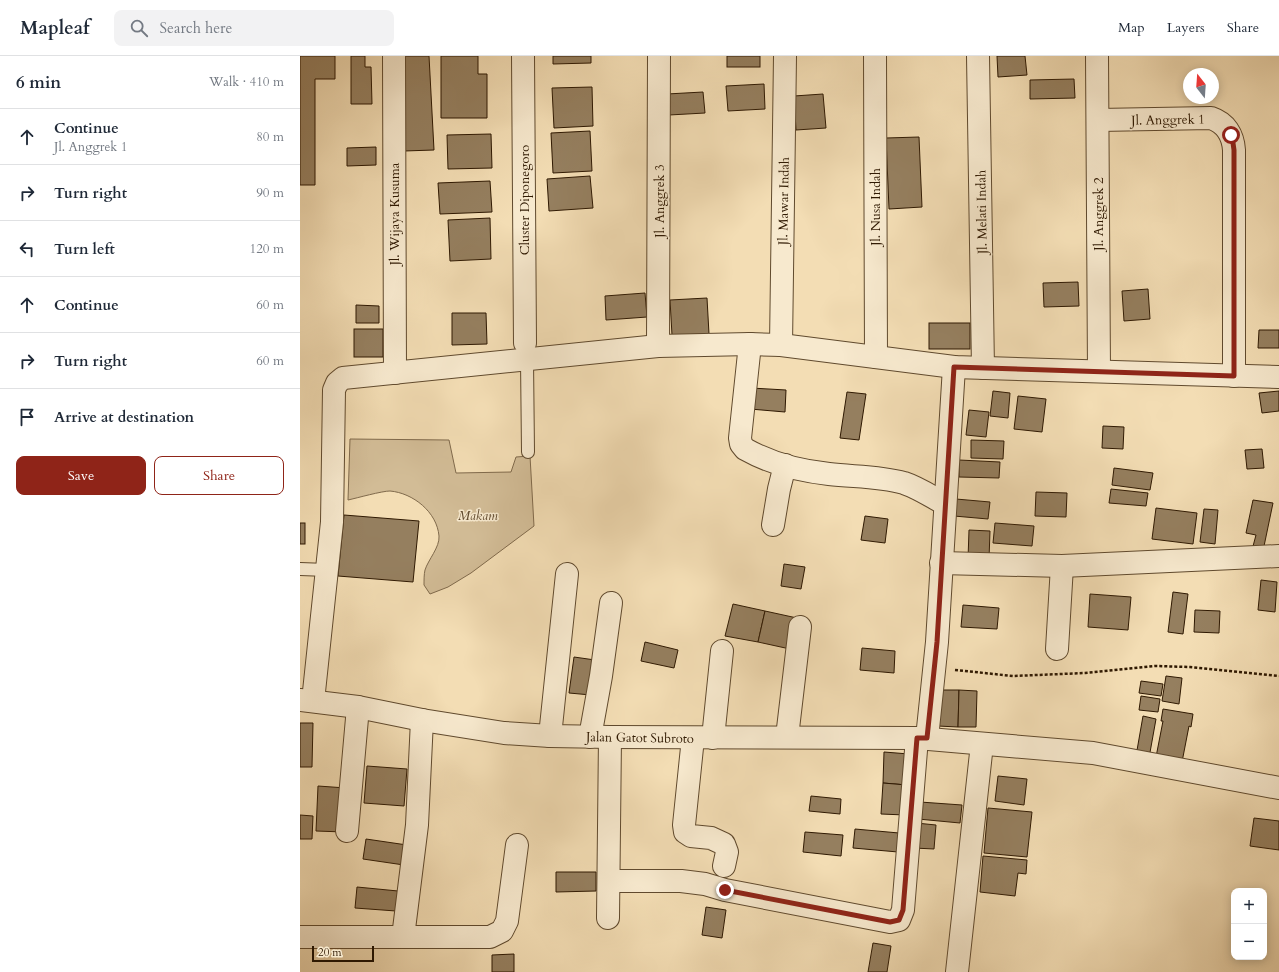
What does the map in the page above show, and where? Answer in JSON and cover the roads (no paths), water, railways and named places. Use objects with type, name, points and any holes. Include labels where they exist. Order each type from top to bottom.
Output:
[{"type":"street","name":"Jl. Wijaya Kusuma","points":[[394,56],[395,373]]},
{"type":"street","name":"Cluster Diponegoro","points":[[523,56],[526,351]]},
{"type":"street","name":"Jl. Anggrek 3","points":[[658,346],[659,56]]},
{"type":"street","name":"Jl. Mawar Indah","points":[[781,345],[785,56]]},
{"type":"street","name":"Jl. Nusa Indah","points":[[875,56],[876,357]]},
{"type":"street","name":"Jl. Melati Indah","points":[[978,56],[983,368]]},
{"type":"street","name":"Jl. Anggrek 2","points":[[1097,56],[1099,371]]},
{"type":"street","name":"Jl. Anggrek 1","points":[[1098,120],[1211,118],[1218,120],[1223,124],[1231,135],[1234,150],[1234,376]]},
{"type":"street","points":[[750,344],[740,438],[741,444],[745,449],[802,470],[829,474],[884,478],[906,484],[919,489],[945,504]]},
{"type":"street","points":[[306,701],[327,570],[332,512],[334,390],[337,383],[343,378],[395,373],[526,351],[750,344],[781,345],[954,367],[1279,377]]},
{"type":"street","points":[[608,881],[689,882],[890,922],[899,920],[903,910],[922,738],[936,657],[954,367]]},
{"type":"street","points":[[773,525],[785,465]]},
{"type":"street","points":[[941,563],[1062,566],[1279,556]]},
{"type":"street","points":[[1057,649],[1062,566]]},
{"type":"street","points":[[550,736],[566,574]]},
{"type":"street","points":[[608,918],[608,881],[600,737],[602,676],[611,603]]},
{"type":"street","points":[[787,737],[800,627]]},
{"type":"street","points":[[722,651],[684,825],[685,832],[691,836],[711,838],[724,844],[727,852],[724,866]]},
{"type":"street","name":"Jalan Gatot Subroto","points":[[306,701],[358,707],[422,720],[504,733],[600,737],[922,738],[1093,753],[1279,788]]},
{"type":"street","points":[[347,831],[358,707]]},
{"type":"street","points":[[403,937],[417,825],[422,720]]},
{"type":"street","points":[[957,972],[982,744]]},
{"type":"street","points":[[300,937],[490,937],[502,932],[507,921],[517,846]]},
{"type":"lane","points":[[526,351],[528,452]]},
{"type":"lane","points":[[300,569],[327,570]]},
{"type":"park label","name":"Makam","points":[[478,515]]}]
